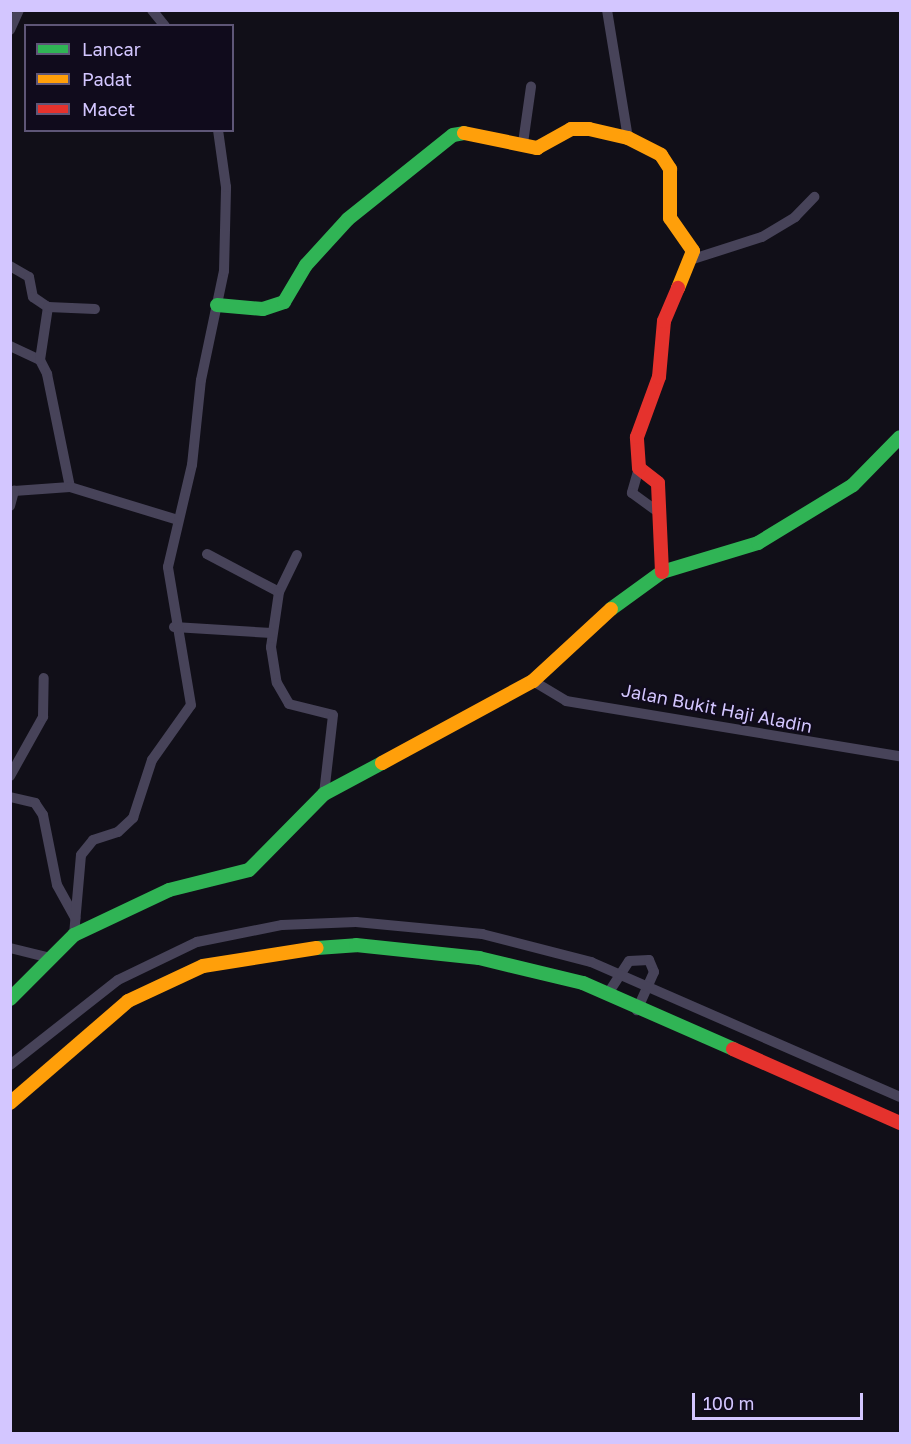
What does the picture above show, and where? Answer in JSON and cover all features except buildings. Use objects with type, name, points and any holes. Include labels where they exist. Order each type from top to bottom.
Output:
[{"type":"street","points":[[10,30],[20,10]]},
{"type":"street","points":[[152,10],[163,24]]},
{"type":"street","points":[[607,10],[628,138]]},
{"type":"street","points":[[523,143],[531,87]]},
{"type":"street","points":[[217,305],[263,309],[284,302],[306,265],[348,219],[453,135],[471,132],[537,148],[579,128],[628,138],[667,161],[670,218],[691,245],[693,259],[664,321],[659,377],[637,437],[639,468],[632,494],[657,511]]},
{"type":"street","points":[[74,934],[81,855],[93,840],[118,832],[133,818],[152,760],[191,705],[174,627],[168,567],[217,305],[227,204],[218,132]]},
{"type":"street","points":[[693,259],[762,237],[795,217],[814,197]]},
{"type":"street","points":[[10,266],[29,278],[33,297],[48,307],[95,309]]},
{"type":"street","points":[[48,307],[40,360],[60,422],[70,487]]},
{"type":"street","points":[[10,346],[40,360]]},
{"type":"street","points":[[10,999],[46,957],[74,934],[169,890],[249,870],[324,794],[533,681],[624,595],[662,572],[758,543],[854,485],[900,437]]},
{"type":"street","points":[[639,468],[656,479],[662,572]]},
{"type":"street","points":[[10,506],[12,490],[70,487],[178,520]]},
{"type":"street","points":[[207,554],[279,592]]},
{"type":"street","points":[[297,555],[279,592],[272,633],[274,669],[285,698],[295,706],[333,715],[324,794]]},
{"type":"street","points":[[174,627],[272,633]]},
{"type":"street","points":[[10,776],[43,717],[44,678]]},
{"type":"street","name":"Jalan Bukit Haji Aladin","points":[[533,681],[566,700],[900,756]]},
{"type":"street","points":[[10,797],[34,803],[43,814],[57,885],[75,918]]},
{"type":"street","points":[[10,1065],[118,980],[197,942],[282,925],[356,922],[482,934],[538,945],[618,975],[900,1096]]},
{"type":"street","points":[[10,1103],[128,1001],[203,966],[286,950],[356,945],[479,958],[583,983],[637,1010],[900,1123]]},
{"type":"street","points":[[10,948],[46,957]]},
{"type":"street","points":[[607,996],[618,975],[638,957],[649,960],[654,972],[637,1010]]},
{"type":"traffic: fast","points":[[217,305],[263,309],[284,302],[306,265],[348,219],[453,135],[464,133]]},
{"type":"traffic: fast","points":[[611,609],[662,572],[758,543],[853,485],[900,437]]},
{"type":"traffic: fast","points":[[10,999],[74,935],[169,890],[249,870],[324,794],[382,763]]},
{"type":"traffic: fast","points":[[317,948],[356,945],[479,958],[583,983],[733,1049]]},
{"type":"traffic: slow","points":[[464,133],[537,148],[571,129],[589,129],[628,138],[661,155],[670,169],[670,218],[693,251],[678,288]]},
{"type":"traffic: slow","points":[[382,763],[533,681],[611,609]]},
{"type":"traffic: slow","points":[[10,1103],[128,1001],[203,966],[317,948]]},
{"type":"traffic: jam","points":[[662,572],[658,483],[639,468],[637,437],[659,377],[664,321],[678,288]]},
{"type":"traffic: jam","points":[[733,1049],[900,1123]]}]
